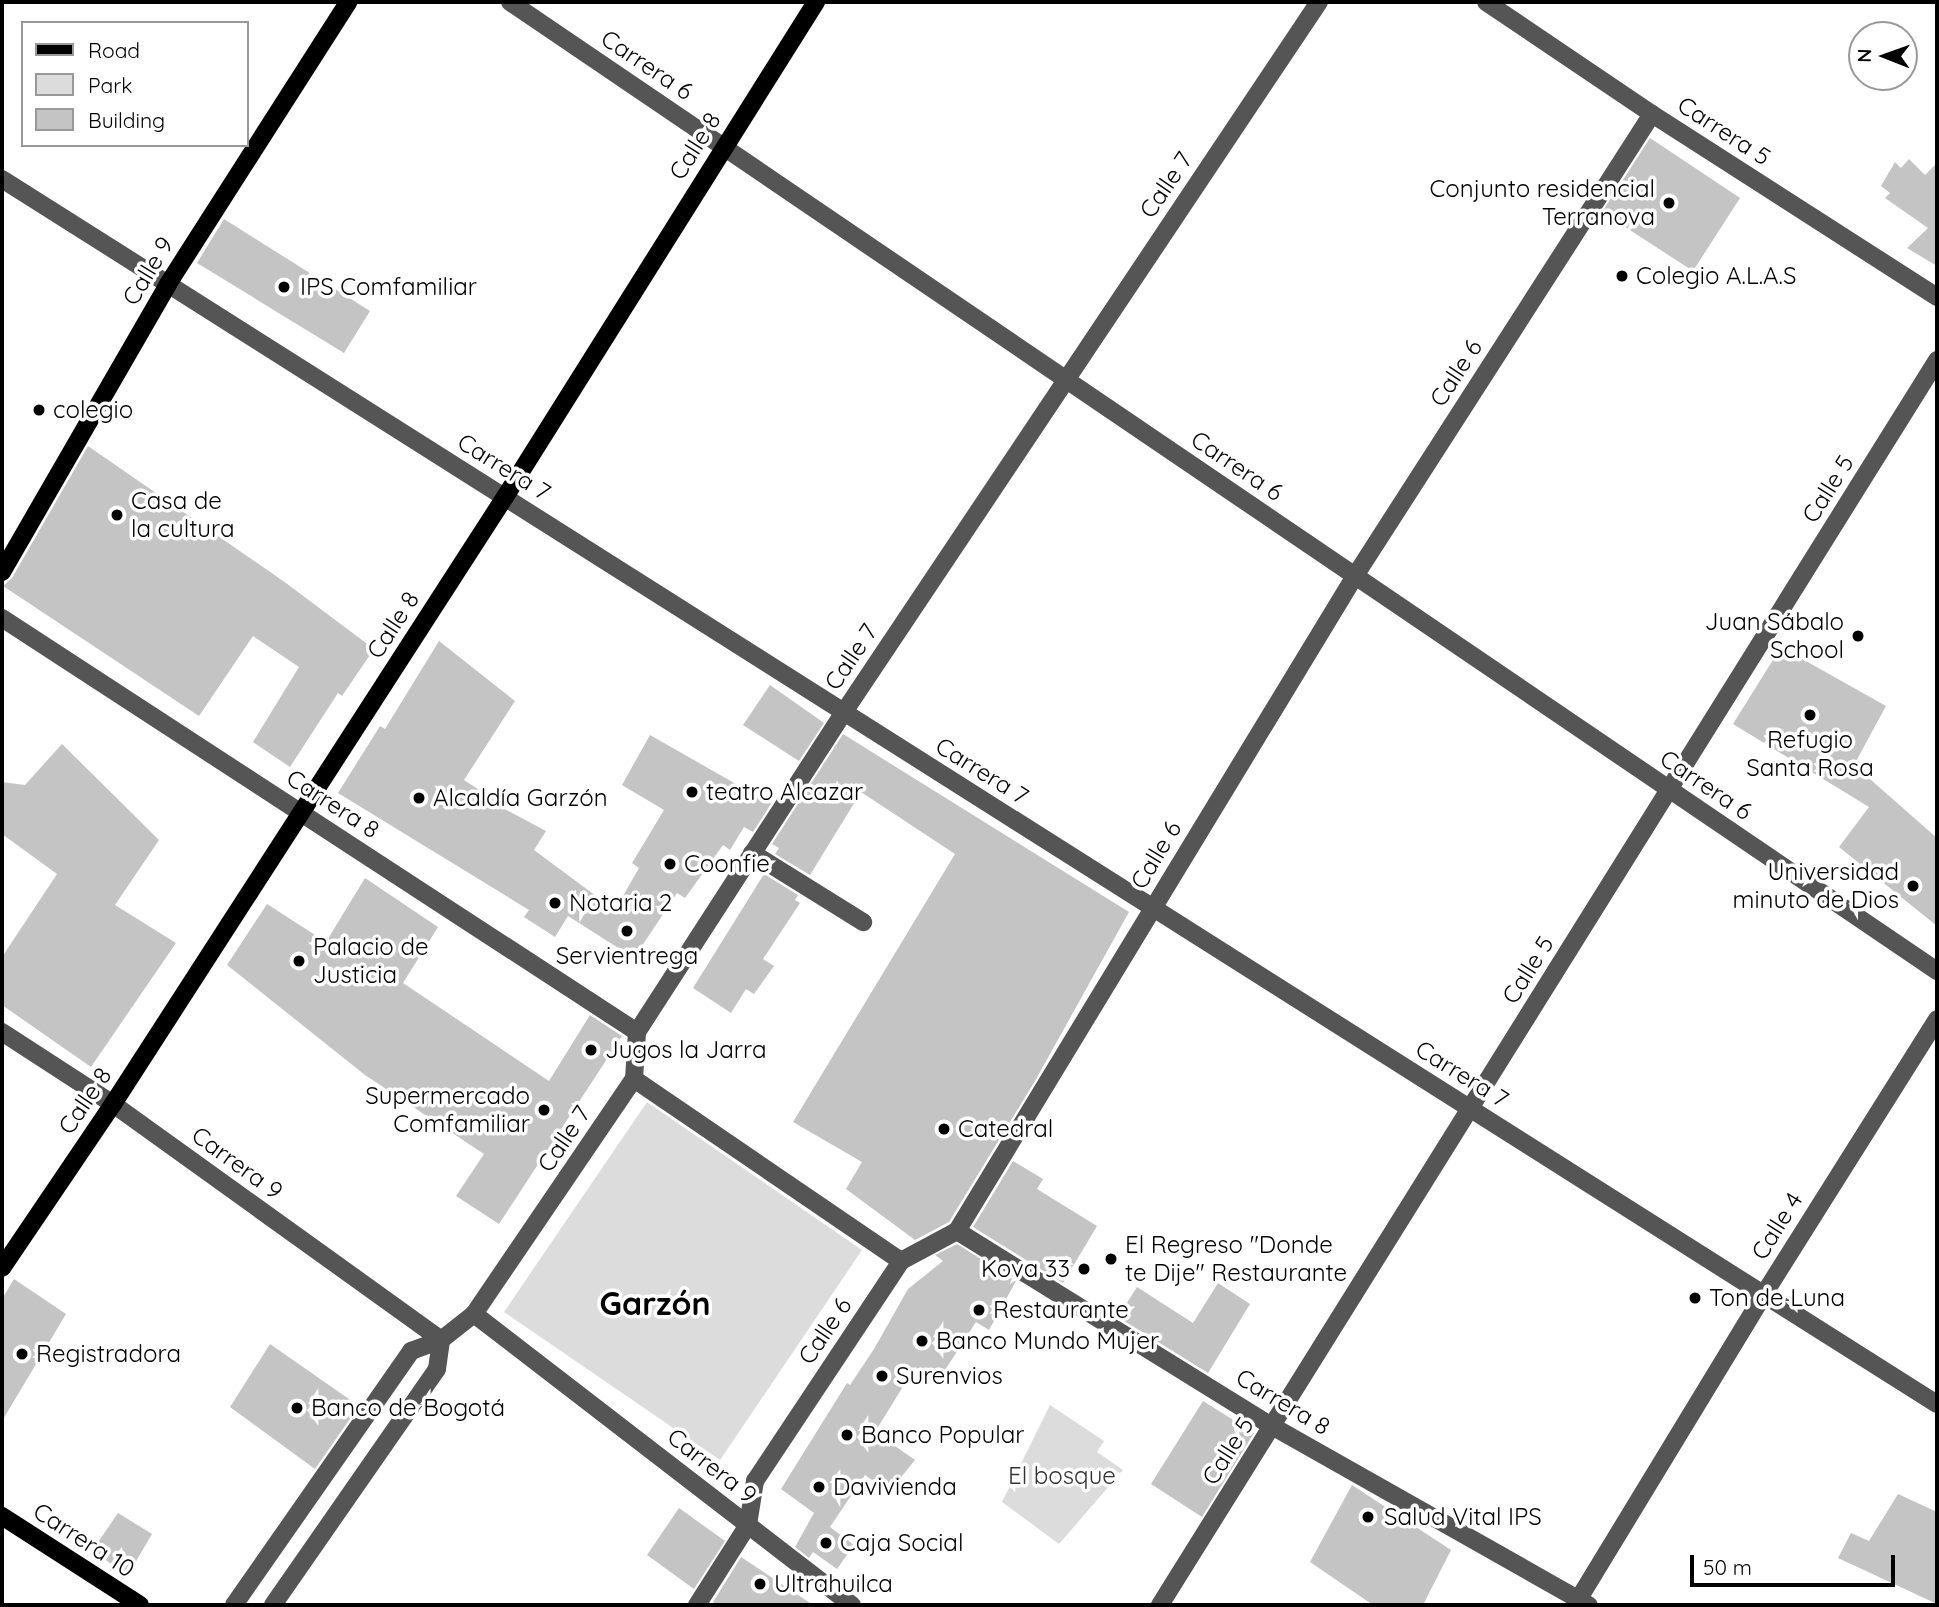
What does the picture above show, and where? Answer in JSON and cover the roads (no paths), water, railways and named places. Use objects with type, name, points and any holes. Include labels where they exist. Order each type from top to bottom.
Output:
[{"type":"main road","name":"Calle 9","points":[[2,572],[168,284],[348,2]]},
{"type":"main road","name":"Calle 8","points":[[2,1268],[113,1104],[505,497],[816,2]]},
{"type":"main road","name":"Carrera 10","points":[[2,1516],[140,1605]]},
{"type":"street","name":"Carrera 6","points":[[510,2],[1937,971]]},
{"type":"street","name":"Calle 7","points":[[234,1605],[411,1351],[441,1340],[474,1314],[634,1079],[637,1032],[844,712],[1319,2]]},
{"type":"street","name":"Carrera 5","points":[[1486,2],[1652,114],[1937,297]]},
{"type":"street","name":"Calle 6","points":[[697,1605],[748,1525],[755,1482],[901,1261],[957,1231],[1355,576],[1652,114]]},
{"type":"street","name":"Carrera 7","points":[[2,179],[1937,1404]]},
{"type":"street","name":"Calle 5","points":[[1160,1605],[1937,360]]},
{"type":"street","name":"Carrera 8","points":[[2,618],[637,1032]]},
{"type":"street","points":[[752,853],[863,922]]},
{"type":"street","name":"Calle 4","points":[[1581,1603],[1764,1294],[1937,1019]]},
{"type":"street","name":"Carrera 9","points":[[2,1032],[113,1104],[441,1340]]},
{"type":"street","points":[[634,1079],[901,1261]]},
{"type":"street","name":"Carrera 8","points":[[957,1231],[1272,1426],[1581,1603]]},
{"type":"street","name":"Carrera 9","points":[[474,1314],[852,1605]]},
{"type":"street","points":[[273,1605],[437,1369],[441,1340]]},
{"type":"place","name":"Conjunto residencial Terranova","points":[[1669,203]]},
{"type":"place","name":"Colegio A.L.A.S","points":[[1622,276]]},
{"type":"place","name":"IPS Comfamiliar","points":[[284,287]]},
{"type":"place","name":"colegio","points":[[39,410]]},
{"type":"place","name":"Casa de la cultura","points":[[117,515]]},
{"type":"place","name":"Juan Sábalo School","points":[[1858,636]]},
{"type":"place","name":"Refugio Santa Rosa","points":[[1810,715]]},
{"type":"place","name":"teatro Alcazar","points":[[692,792]]},
{"type":"place","name":"Alcaldía Garzón","points":[[419,798]]},
{"type":"place","name":"Coonfie","points":[[670,864]]},
{"type":"place","name":"Universidad minuto de Dios","points":[[1913,886]]},
{"type":"place","name":"Notaria 2","points":[[555,903]]},
{"type":"place","name":"Servientrega","points":[[627,931]]},
{"type":"place","name":"Palacio de Justicia","points":[[299,961]]},
{"type":"place","name":"Jugos la Jarra","points":[[591,1050]]},
{"type":"place","name":"Supermercado Comfamiliar","points":[[544,1110]]},
{"type":"place","name":"Catedral","points":[[944,1129]]},
{"type":"place","name":"El Regreso \"Donde te Dije\" Restaurante","points":[[1111,1259]]},
{"type":"place","name":"Kova 33","points":[[1084,1269]]},
{"type":"place","name":"Ton de Luna","points":[[1695,1298]]},
{"type":"place","name":"Restaurante","points":[[979,1310]]},
{"type":"place","name":"Banco Mundo Mujer","points":[[922,1341]]},
{"type":"place","name":"Registradora","points":[[22,1354]]},
{"type":"place","name":"Surenvios","points":[[882,1376]]},
{"type":"place","name":"Banco de Bogotá","points":[[297,1408]]},
{"type":"place","name":"Banco Popular","points":[[847,1435]]},
{"type":"place","name":"Davivienda","points":[[819,1487]]},
{"type":"place","name":"Salud Vital IPS","points":[[1368,1517]]},
{"type":"place","name":"Caja Social","points":[[826,1543]]},
{"type":"place","name":"Ultrahuilca","points":[[760,1584]]},
{"type":"district","name":"Garzón","points":[[655,1303]]},
{"type":"park label","name":"El bosque","points":[[1062,1476]]}]
